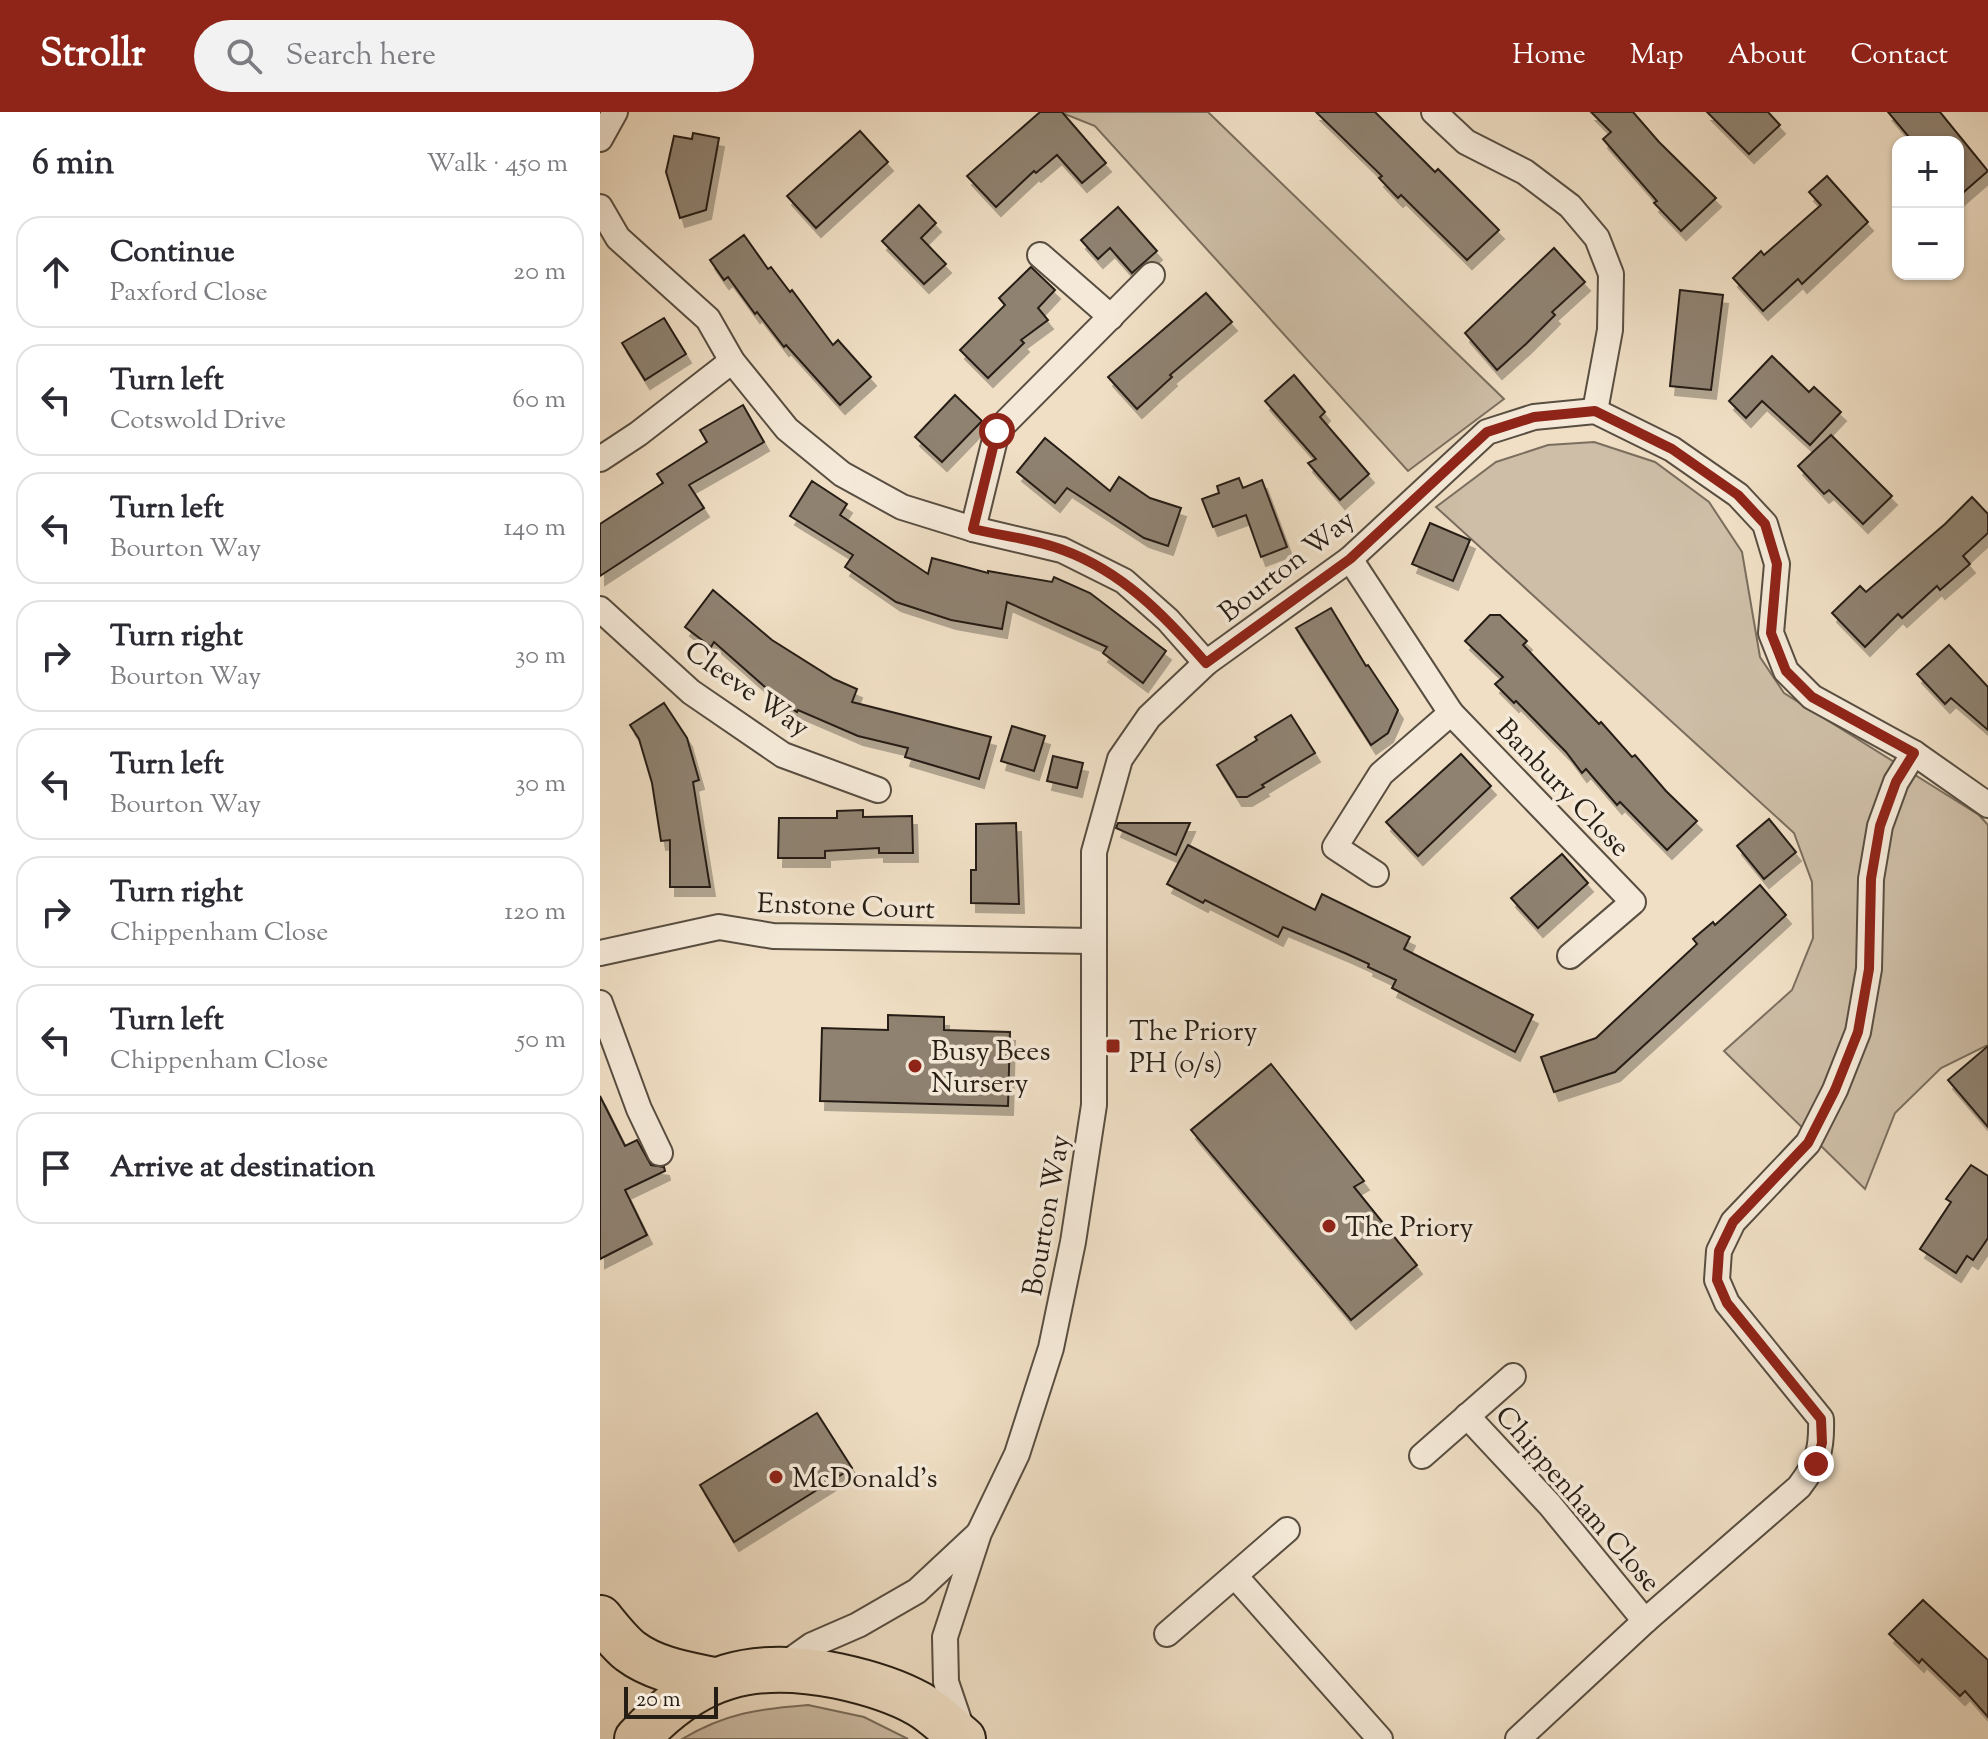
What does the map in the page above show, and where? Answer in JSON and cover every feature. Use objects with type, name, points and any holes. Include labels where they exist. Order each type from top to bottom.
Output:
[{"type":"highway","points":[[600,1618],[628,1649],[641,1657],[666,1669],[713,1680]]},
{"type":"highway","points":[[637,1739],[673,1704],[713,1680],[747,1671],[781,1667],[871,1683],[920,1705],[964,1739]]},
{"type":"street","points":[[600,139],[615,112]]},
{"type":"street","points":[[1434,112],[1466,142],[1525,172],[1570,206],[1597,238],[1611,274],[1610,330],[1595,411],[1672,449],[1738,495],[1765,524],[1777,564],[1771,633],[1786,671],[1812,697],[1914,753],[1988,805]]},
{"type":"street","points":[[600,207],[618,238],[708,319],[732,361],[787,429],[842,474],[902,507],[973,529],[1062,550],[1124,581],[1168,620],[1206,663]]},
{"type":"street","points":[[1040,255],[1111,317]]},
{"type":"street","points":[[973,529],[997,431],[1152,275]]},
{"type":"street","points":[[600,459],[638,434],[732,361]]},
{"type":"street","name":"Bourton Way","points":[[964,1739],[946,1682],[945,1637],[979,1533],[1017,1454],[1035,1403],[1051,1348],[1073,1242],[1094,1105],[1094,852],[1120,759],[1149,717],[1206,663],[1350,559],[1487,432],[1534,417],[1595,411]]},
{"type":"street","name":"Banbury Close","points":[[1350,559],[1451,713],[1633,902],[1570,956]]},
{"type":"street","name":"Cleeve Way","points":[[600,609],[691,692],[783,755],[878,790]]},
{"type":"street","points":[[1376,874],[1335,847],[1381,774],[1451,713]]},
{"type":"street","name":"Chippenham Close","points":[[1518,1739],[1645,1621],[1799,1487],[1816,1464],[1822,1443],[1821,1419],[1727,1303],[1717,1280],[1719,1251],[1733,1222],[1808,1143],[1835,1090],[1858,1032],[1869,969],[1871,879],[1880,826],[1896,782],[1914,753]]},
{"type":"street","name":"Enstone Court","points":[[600,953],[719,927],[773,936],[1093,941]]},
{"type":"street","points":[[600,1003],[639,1109],[660,1153]]},
{"type":"street","name":"Chippenham Close","points":[[1422,1456],[1513,1376]]},
{"type":"street","name":"Chippenham Close","points":[[1467,1416],[1550,1505],[1645,1621]]},
{"type":"street","points":[[1167,1634],[1287,1530]]},
{"type":"street","name":"Bourton Way","points":[[781,1667],[812,1645],[858,1625],[917,1591],[979,1533]]},
{"type":"street","points":[[1235,1576],[1380,1739]]},
{"type":"shaded area","points":[[1060,112],[1208,112],[1504,399],[1408,471],[1095,126]]},
{"type":"shaded area","points":[[1594,442],[1655,462],[1709,502],[1742,552],[1760,657],[1784,693],[1979,815],[1988,825],[1988,1045],[1941,1068],[1895,1113],[1865,1189],[1724,1051],[1792,990],[1813,938],[1812,882],[1794,833],[1436,507],[1496,462],[1548,445]]},
{"type":"shaded area","points":[[808,1705],[864,1717],[908,1739],[682,1739],[728,1718],[773,1708]]},
{"type":"building","points":[[1040,112],[1062,112],[1106,163],[1082,183],[1057,155],[1036,173],[1034,171],[996,207],[967,176]]},
{"type":"building","points":[[1316,112],[1375,112],[1499,230],[1467,260],[1401,195],[1398,198],[1379,178],[1382,176]]},
{"type":"building","points":[[1591,112],[1633,112],[1716,198],[1681,231],[1654,203],[1657,201],[1603,139],[1611,132]]},
{"type":"building","points":[[1707,112],[1768,112],[1780,125],[1749,154]]},
{"type":"building","points":[[1888,112],[1940,112],[1960,136],[1908,136]]},
{"type":"building","points":[[860,131],[888,162],[816,228],[787,196]]},
{"type":"building","points":[[693,133],[719,138],[706,210],[680,218],[666,172],[674,136],[692,139]]},
{"type":"building","points":[[1964,142],[1988,171],[1964,192]]},
{"type":"building","points":[[1827,176],[1868,222],[1802,284],[1798,279],[1763,311],[1733,278],[1761,251],[1764,255],[1821,205],[1809,192]]},
{"type":"building","points":[[919,205],[936,223],[921,238],[946,264],[924,284],[882,241]]},
{"type":"building","points":[[1118,207],[1157,251],[1132,273],[1110,248],[1098,259],[1081,240]]},
{"type":"building","points":[[744,235],[768,269],[771,267],[790,292],[792,290],[833,345],[838,340],[871,377],[840,405],[786,345],[784,347],[728,277],[724,280],[710,260]]},
{"type":"building","points":[[1554,248],[1585,282],[1497,370],[1465,333]]},
{"type":"building","points":[[1031,267],[1055,290],[1038,308],[1048,320],[1021,340],[1024,343],[988,378],[960,350],[1005,305],[999,298]]},
{"type":"building","points":[[1680,290],[1723,295],[1711,390],[1670,386]]},
{"type":"building","points":[[1206,293],[1232,322],[1170,375],[1172,377],[1137,409],[1108,377]]},
{"type":"building","points":[[664,318],[686,354],[645,380],[622,343]]},
{"type":"building","points":[[1772,356],[1809,392],[1814,387],[1841,412],[1810,445],[1762,401],[1746,418],[1729,401]]},
{"type":"building","points":[[1294,375],[1325,412],[1320,417],[1369,474],[1340,500],[1308,463],[1316,459],[1265,401]]},
{"type":"building","points":[[955,395],[982,421],[942,462],[915,437]]},
{"type":"building","points":[[743,405],[764,442],[689,485],[704,508],[600,576],[600,524],[663,483],[657,474],[707,442],[700,430]]},
{"type":"building","points":[[1831,435],[1892,496],[1863,524],[1829,490],[1824,494],[1798,466]]},
{"type":"building","points":[[1045,438],[1110,491],[1119,477],[1150,498],[1181,508],[1168,546],[1144,538],[1067,488],[1055,503],[1017,472]]},
{"type":"building","points":[[1239,478],[1243,488],[1262,480],[1287,547],[1261,557],[1246,515],[1213,527],[1202,499],[1219,493],[1217,486]]},
{"type":"building","points":[[812,481],[847,504],[840,515],[928,574],[932,558],[988,573],[1052,582],[1054,577],[1090,593],[1166,651],[1143,683],[1103,653],[1107,647],[1007,602],[1002,629],[951,620],[896,602],[845,567],[853,555],[790,516]]},
{"type":"building","points":[[1972,497],[1988,514],[1988,533],[1963,556],[1970,564],[1940,590],[1937,586],[1902,618],[1898,614],[1865,647],[1832,613],[1860,586],[1866,592]]},
{"type":"building","points":[[1430,523],[1470,540],[1453,581],[1412,564]]},
{"type":"building","points":[[713,590],[772,640],[834,679],[857,689],[852,702],[991,737],[979,779],[905,757],[908,748],[858,736],[797,712],[783,703],[714,642],[711,647],[685,627]]},
{"type":"building","points":[[1331,608],[1366,666],[1398,710],[1388,733],[1371,745],[1296,628]]},
{"type":"building","points":[[1490,615],[1500,615],[1527,641],[1523,645],[1697,821],[1667,850],[1620,802],[1617,805],[1586,769],[1582,773],[1566,752],[1495,684],[1503,677],[1465,641]]},
{"type":"building","points":[[1949,645],[1988,687],[1988,730],[1951,698],[1945,704],[1917,674]]},
{"type":"building","points":[[664,703],[687,738],[699,780],[693,782],[710,887],[670,887],[670,840],[661,841],[652,783],[639,739],[630,725]]},
{"type":"building","points":[[1291,715],[1315,753],[1247,797],[1237,797],[1217,765]]},
{"type":"building","points":[[1012,726],[1045,736],[1034,771],[1001,761]]},
{"type":"building","points":[[1461,754],[1491,786],[1418,856],[1386,822]]},
{"type":"building","points":[[1053,756],[1083,763],[1077,788],[1047,781]]},
{"type":"building","points":[[863,810],[863,817],[912,816],[913,853],[879,853],[879,848],[825,851],[825,858],[778,858],[779,818],[837,818],[837,811]]},
{"type":"building","points":[[1769,819],[1796,852],[1764,879],[1737,846]]},
{"type":"building","points":[[1016,823],[1019,904],[971,903],[971,870],[976,870],[976,824]]},
{"type":"building","points":[[1118,823],[1190,823],[1176,855],[1116,828]]},
{"type":"building","points":[[1188,845],[1315,910],[1322,894],[1410,937],[1404,949],[1533,1015],[1515,1052],[1392,988],[1396,980],[1368,967],[1369,964],[1283,927],[1278,937],[1167,884]]},
{"type":"building","points":[[1562,854],[1588,883],[1538,928],[1511,898]]},
{"type":"building","points":[[1760,885],[1786,915],[1615,1072],[1554,1092],[1541,1057],[1596,1038],[1697,944],[1693,939],[1713,922],[1715,925]]},
{"type":"building","name":"Busy Bees Nursery","points":[[888,1015],[944,1017],[944,1030],[1010,1032],[1008,1106],[820,1101],[822,1028],[888,1030]]},
{"type":"building","points":[[1988,1046],[1988,1127],[1948,1080]]},
{"type":"building","name":"The Priory","points":[[1271,1064],[1364,1181],[1354,1187],[1417,1265],[1351,1320],[1191,1130]]},
{"type":"building","points":[[600,1096],[625,1146],[637,1140],[651,1165],[664,1167],[665,1171],[625,1190],[647,1235],[600,1259]]},
{"type":"building","points":[[1971,1165],[1988,1176],[1988,1238],[1973,1260],[1967,1256],[1956,1273],[1920,1249],[1951,1202],[1946,1199]]},
{"type":"building","name":"McDonald's","points":[[817,1413],[852,1468],[734,1542],[700,1485]]},
{"type":"building","points":[[1923,1600],[1988,1660],[1988,1717],[1965,1691],[1960,1696],[1922,1659],[1919,1663],[1889,1634]]},
{"type":"place","name":"The Priory PH (o/s)","points":[[1113,1046]]},
{"type":"place","name":"Busy Bees Nursery","points":[[915,1066]]},
{"type":"place","name":"The Priory","points":[[1329,1226]]},
{"type":"place","name":"McDonald's","points":[[776,1477]]},
{"type":"route","points":[[997,431],[973,529],[1062,550],[1124,581],[1168,620],[1206,663],[1350,559],[1487,432],[1534,417],[1595,411],[1672,449],[1738,495],[1765,524],[1777,564],[1771,633],[1786,671],[1812,697],[1914,753],[1896,782],[1880,826],[1871,879],[1869,969],[1858,1032],[1835,1090],[1808,1143],[1733,1222],[1719,1251],[1717,1280],[1727,1303],[1821,1419],[1822,1443],[1816,1464]]}]
